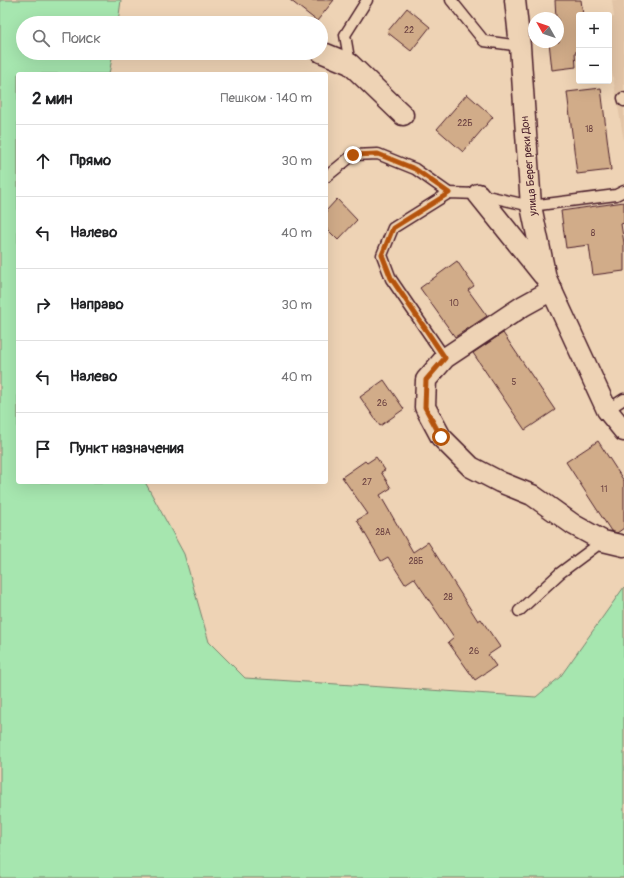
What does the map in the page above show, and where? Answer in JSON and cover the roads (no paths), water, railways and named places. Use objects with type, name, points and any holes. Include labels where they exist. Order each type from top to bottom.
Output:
[{"type":"street","name":"улица Берег реки Дон","points":[[515,0],[520,46],[531,206],[549,284],[607,410],[624,431]]},
{"type":"street","points":[[328,55],[350,64],[403,115]]},
{"type":"street","points":[[478,194],[549,284],[523,306],[445,358],[426,380],[425,407],[441,437],[471,467],[500,482],[532,495],[574,525],[603,541],[624,546]]},
{"type":"lane","points":[[350,64],[345,35],[367,0]]},
{"type":"lane","points":[[451,0],[484,41],[520,46]]},
{"type":"lane","points":[[328,175],[353,155],[378,154],[415,169],[449,193],[478,194],[531,206],[621,194]]},
{"type":"lane","points":[[445,358],[391,278],[382,255],[393,228],[449,193]]},
{"type":"lane","points":[[607,410],[624,399]]},
{"type":"lane","points":[[519,611],[560,573],[603,541]]}]
